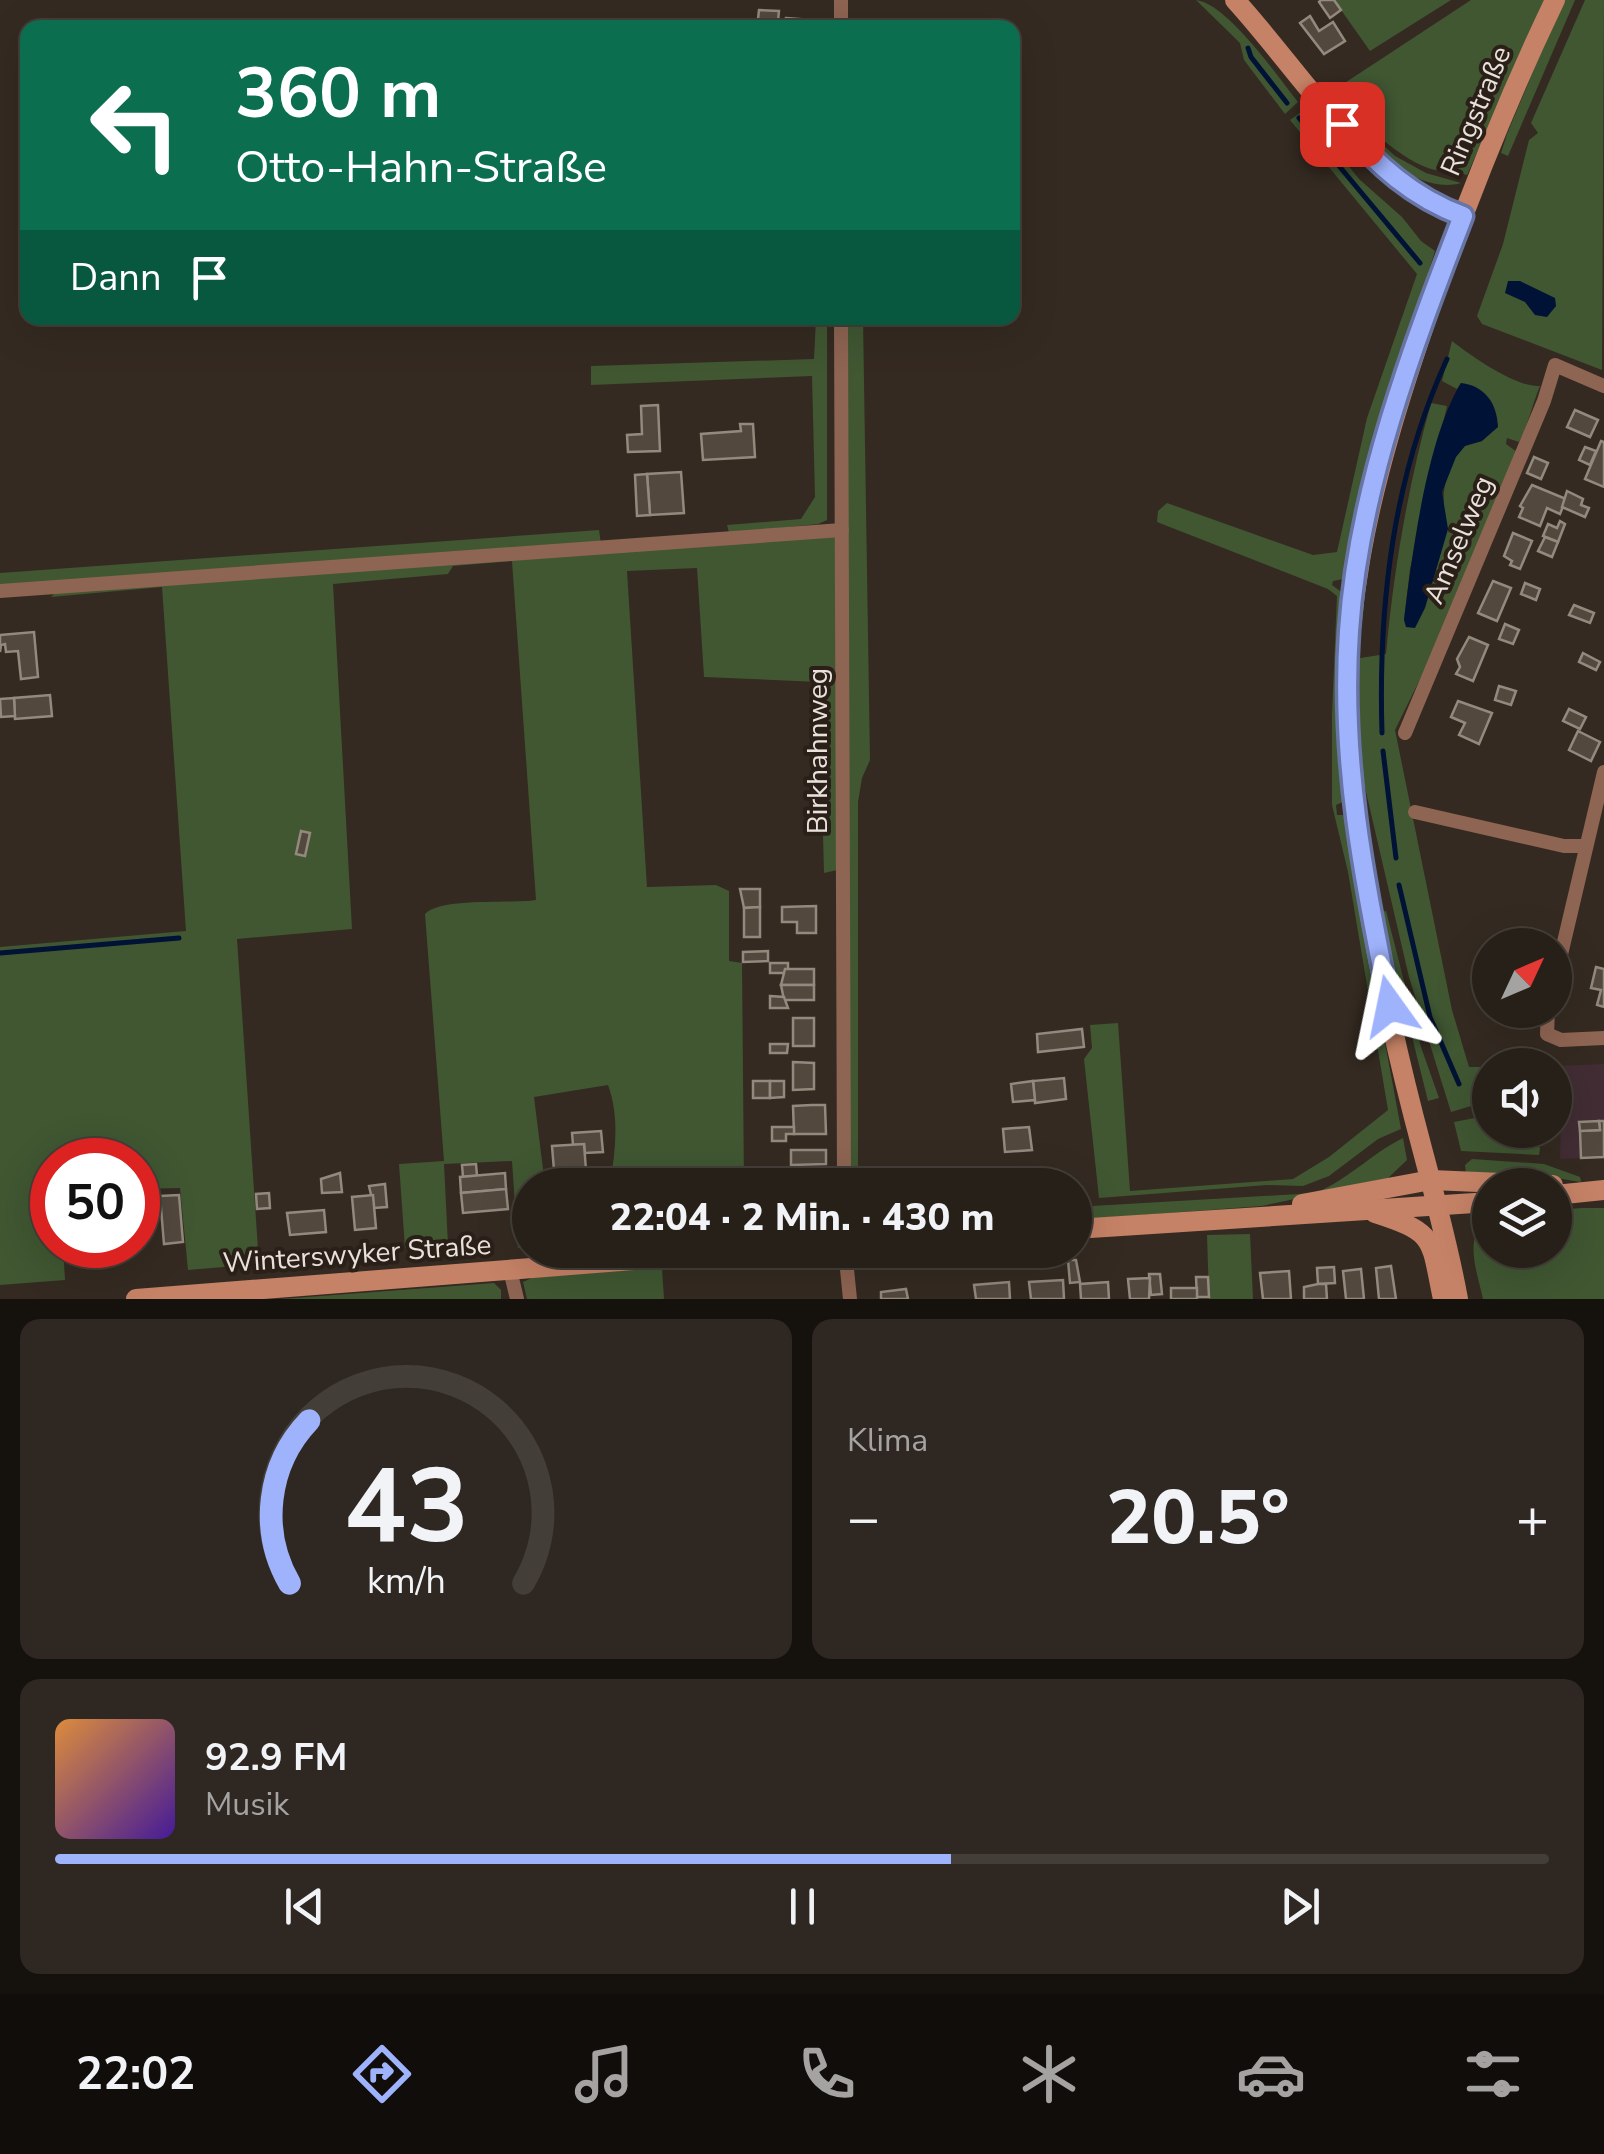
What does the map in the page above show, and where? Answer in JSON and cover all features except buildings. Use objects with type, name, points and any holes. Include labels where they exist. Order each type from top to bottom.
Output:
[{"type":"street","points":[[1236,0],[1378,165],[1433,205],[1463,216]]},
{"type":"street","name":"Ringstraße","points":[[1458,1299],[1364,883],[1354,812],[1348,718],[1349,628],[1367,516],[1386,441],[1463,216],[1555,0]]},
{"type":"street","name":"Birkhahnweg","points":[[842,325],[844,1168]]},
{"type":"street","name":"Amselweg","points":[[1404,733],[1544,402],[1555,365],[1604,386]]},
{"type":"street","points":[[0,591],[842,530]]},
{"type":"street","points":[[1566,928],[1604,772]]},
{"type":"street","points":[[1415,812],[1564,846],[1584,846]]},
{"type":"street","points":[[1547,1028],[1547,1034],[1562,1040],[1604,1038]]},
{"type":"street","points":[[1212,1220],[1431,1180],[1472,1182]]},
{"type":"street","points":[[1572,1187],[1602,1190]]},
{"type":"street","points":[[1572,1193],[1602,1190]]},
{"type":"street","points":[[1092,1228],[1472,1204]]},
{"type":"street","points":[[1368,1211],[1413,1225],[1424,1234],[1443,1299]]},
{"type":"street","name":"Winterswyker Straße","points":[[136,1299],[535,1268]]},
{"type":"street","points":[[847,1268],[850,1299]]},
{"type":"street","points":[[510,1270],[517,1299]]},
{"type":"shaded area","points":[[1604,1064],[1604,1157],[1560,1159],[1560,1148],[1572,1148],[1572,1065]]},
{"type":"green space","points":[[1196,0],[1209,4],[1237,27],[1278,76],[1298,102],[1285,114],[1244,60],[1240,43]]},
{"type":"green space","points":[[1334,0],[1451,0],[1370,51]]},
{"type":"green space","points":[[1471,0],[1546,0],[1467,175],[1435,170],[1408,158],[1366,125],[1334,90]]},
{"type":"green space","points":[[1563,0],[1575,0],[1508,156],[1501,153],[1507,134]]},
{"type":"green space","points":[[1585,0],[1604,0],[1602,370],[1482,324],[1477,316],[1503,244],[1529,140],[1538,133],[1531,123]]},
{"type":"green space","points":[[1331,97],[1395,156],[1426,173],[1461,183],[1443,185],[1405,172],[1370,144]]},
{"type":"green space","points":[[1304,110],[1359,179],[1435,251],[1370,462],[1348,573],[1332,585],[1345,601],[1345,801],[1336,805],[1337,815],[1347,815],[1359,903],[1401,1129],[1378,1139],[1329,1176],[1303,1186],[1267,1185],[1099,1198],[1084,1059],[1092,1048],[1090,1025],[1118,1023],[1130,1191],[1293,1179],[1329,1157],[1388,1110],[1348,872],[1332,805],[1337,596],[1328,589],[1157,522],[1158,511],[1167,503],[1313,555],[1337,552],[1367,418],[1417,274],[1290,120]]},
{"type":"green space","points":[[816,325],[827,325],[827,520],[818,524],[729,533],[727,525],[801,519],[815,497],[812,376],[591,385],[591,366],[814,359]]},
{"type":"green space","points":[[847,325],[863,325],[870,760],[858,802],[858,1168],[847,1168]]},
{"type":"green space","points":[[1452,341],[1507,377],[1540,386],[1519,442],[1507,438],[1506,444],[1517,452],[1395,730],[1452,1010],[1472,1067],[1472,1106],[1451,1112],[1409,977],[1356,749],[1354,659],[1386,654],[1403,527],[1431,403],[1447,406],[1410,569],[1404,620],[1444,503],[1452,464],[1465,446],[1482,441],[1461,383],[1457,389],[1442,381]]},
{"type":"green space","points":[[599,530],[601,544],[0,588],[0,573]]},
{"type":"green space","points":[[835,537],[837,870],[824,873],[819,682],[704,677],[697,568],[627,571],[647,887],[716,885],[729,891],[729,961],[742,963],[744,1168],[612,1168],[615,1122],[608,1085],[534,1097],[543,1168],[512,1168],[512,1161],[444,1164],[448,1245],[405,1248],[399,1164],[444,1161],[425,914],[461,903],[536,900],[512,561],[453,566],[448,574],[333,584],[352,929],[237,939],[259,1264],[188,1270],[180,1188],[160,1188],[160,1138],[30,1138],[30,1268],[64,1268],[65,1280],[0,1285],[0,947],[186,931],[162,587],[51,597],[58,590]]},
{"type":"green space","points":[[1386,911],[1421,1047],[1439,1098],[1428,1101],[1381,912]]},
{"type":"green space","points":[[1472,1118],[1472,1148],[1540,1148],[1539,1155],[1461,1151],[1454,1122]]},
{"type":"green space","points":[[1403,1138],[1407,1160],[1387,1179],[1262,1206],[1092,1219],[1092,1206],[1315,1193]]},
{"type":"green space","points":[[1472,1159],[1555,1168],[1472,1168],[1472,1174],[1466,1174],[1465,1165]]},
{"type":"green space","points":[[1604,1208],[1604,1299],[1483,1299],[1475,1268],[1572,1268],[1572,1209]]},
{"type":"green space","points":[[1250,1234],[1253,1299],[1209,1299],[1207,1235]]},
{"type":"green space","points":[[662,1268],[664,1299],[527,1299],[523,1282],[534,1277]]},
{"type":"green space","points":[[494,1283],[501,1290],[501,1299],[281,1299]]},
{"type":"water","points":[[1508,281],[1520,281],[1555,298],[1556,306],[1547,317],[1535,315],[1525,302],[1505,293]]},
{"type":"water","points":[[1461,383],[1488,397],[1498,427],[1482,441],[1465,446],[1456,457],[1442,492],[1448,529],[1425,608],[1415,628],[1406,627],[1407,593],[1430,465],[1449,406]]},
{"type":"waterway","points":[[1248,48],[1287,103]]},
{"type":"waterway","points":[[1299,118],[1420,263]]},
{"type":"waterway","points":[[1382,733],[1383,637],[1393,542],[1414,449],[1447,359]]},
{"type":"waterway","points":[[1383,751],[1396,858]]},
{"type":"waterway","points":[[1399,885],[1430,1017],[1459,1084]]},
{"type":"waterway","points":[[0,953],[179,938]]},
{"type":"route","points":[[1342,124],[1396,180],[1433,205],[1463,216],[1386,441],[1367,516],[1349,628],[1349,764],[1354,812],[1364,883],[1390,1006]]}]
